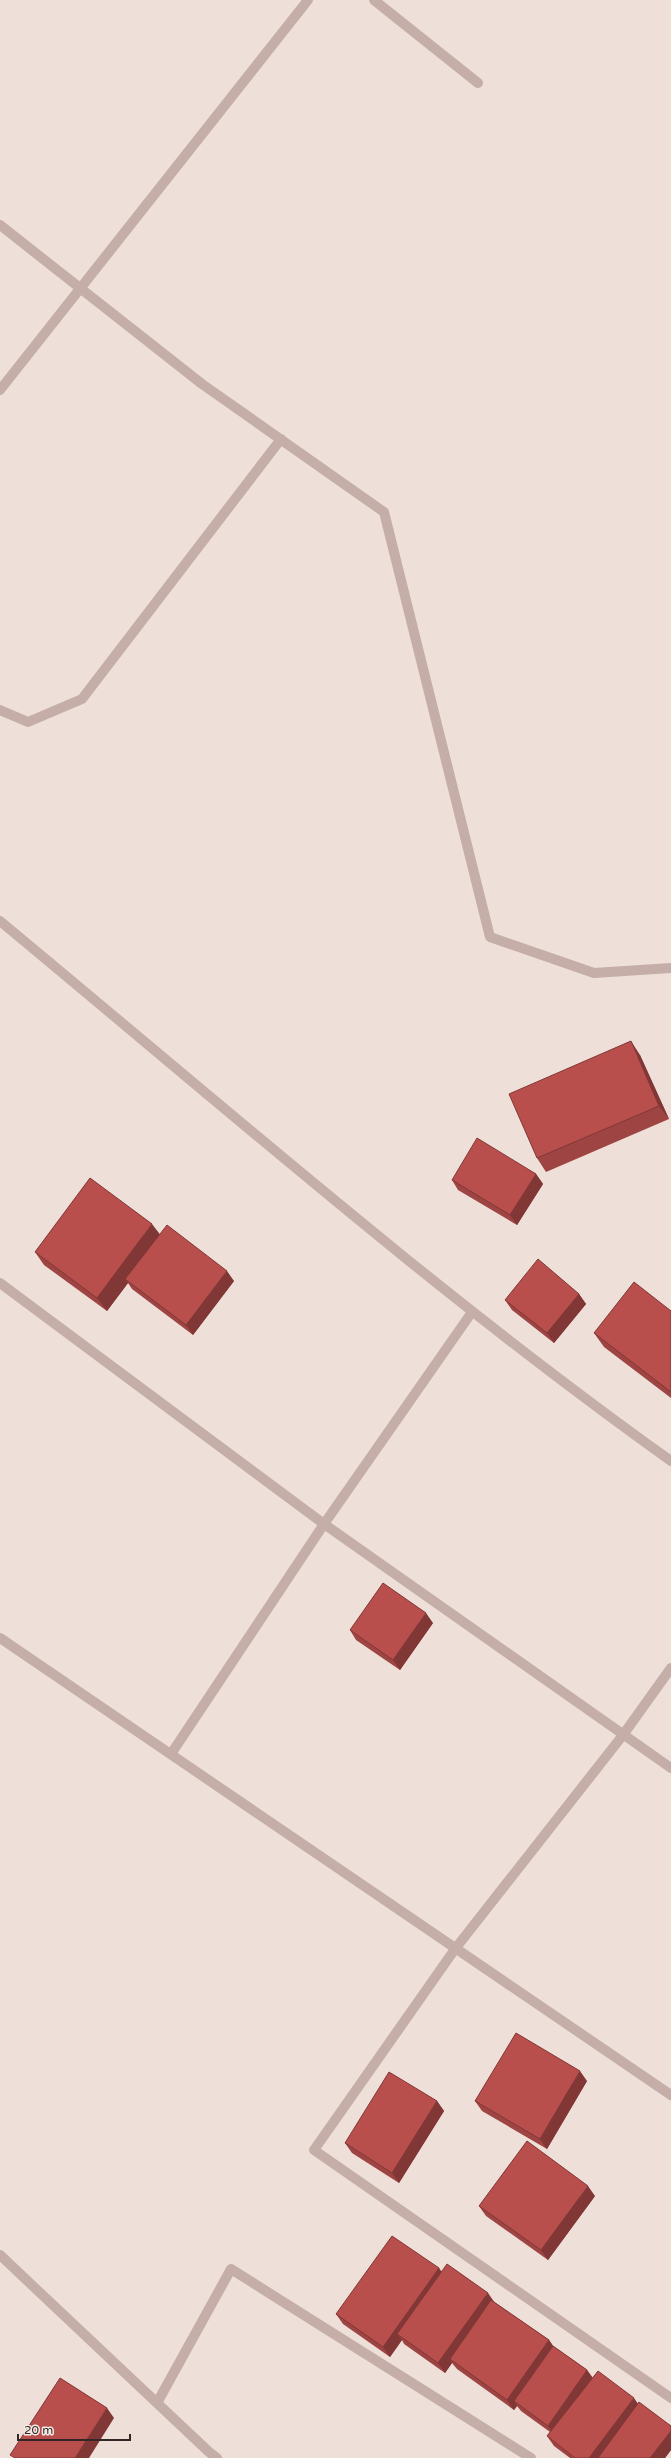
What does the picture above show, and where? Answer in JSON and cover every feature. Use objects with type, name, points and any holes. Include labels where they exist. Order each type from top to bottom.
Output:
[{"type":"street","points":[[0,390],[308,0]]},
{"type":"street","points":[[374,0],[478,83]]},
{"type":"street","points":[[0,225],[81,287],[202,384],[384,512],[490,937],[594,972],[671,968]]},
{"type":"street","points":[[0,710],[28,722],[82,700],[281,439]]},
{"type":"street","points":[[0,921],[472,1312],[577,1394],[671,1460]]},
{"type":"street","points":[[0,1283],[324,1524],[671,1768]]},
{"type":"street","points":[[171,1754],[324,1524],[472,1312]]},
{"type":"street","points":[[0,1638],[671,2095]]},
{"type":"street","points":[[671,1668],[623,1735],[455,1949],[314,2150],[671,2398]]},
{"type":"street","points":[[0,2255],[208,2452],[218,2458]]},
{"type":"street","points":[[157,2403],[231,2269],[531,2458]]},
{"type":"building","points":[[631,1041],[659,1106],[537,1158],[509,1094]]},
{"type":"building","points":[[477,1138],[536,1174],[510,1215],[452,1180]]},
{"type":"building","points":[[90,1178],[152,1224],[97,1298],[35,1252]]},
{"type":"building","points":[[167,1225],[227,1271],[186,1325],[125,1279]]},
{"type":"building","points":[[538,1259],[579,1294],[547,1333],[505,1300]]},
{"type":"building","points":[[634,1282],[671,1311],[671,1392],[594,1333]]},
{"type":"building","points":[[383,1583],[426,1613],[393,1660],[350,1630]]},
{"type":"building","points":[[516,2033],[580,2071],[540,2139],[475,2101]]},
{"type":"building","points":[[389,2072],[437,2101],[392,2173],[345,2143]]},
{"type":"building","points":[[527,2141],[588,2186],[541,2250],[479,2206]]},
{"type":"building","points":[[392,2236],[439,2268],[383,2347],[336,2314]]},
{"type":"building","points":[[447,2264],[488,2293],[438,2363],[397,2334]]},
{"type":"building","points":[[491,2300],[549,2340],[507,2400],[450,2359]]},
{"type":"building","points":[[553,2346],[587,2370],[548,2426],[514,2401]]},
{"type":"building","points":[[598,2371],[634,2398],[589,2458],[575,2458],[547,2436]]},
{"type":"building","points":[[60,2378],[107,2408],[75,2458],[15,2458],[10,2455]]},
{"type":"building","points":[[639,2402],[671,2426],[671,2431],[650,2458],[598,2458]]}]
